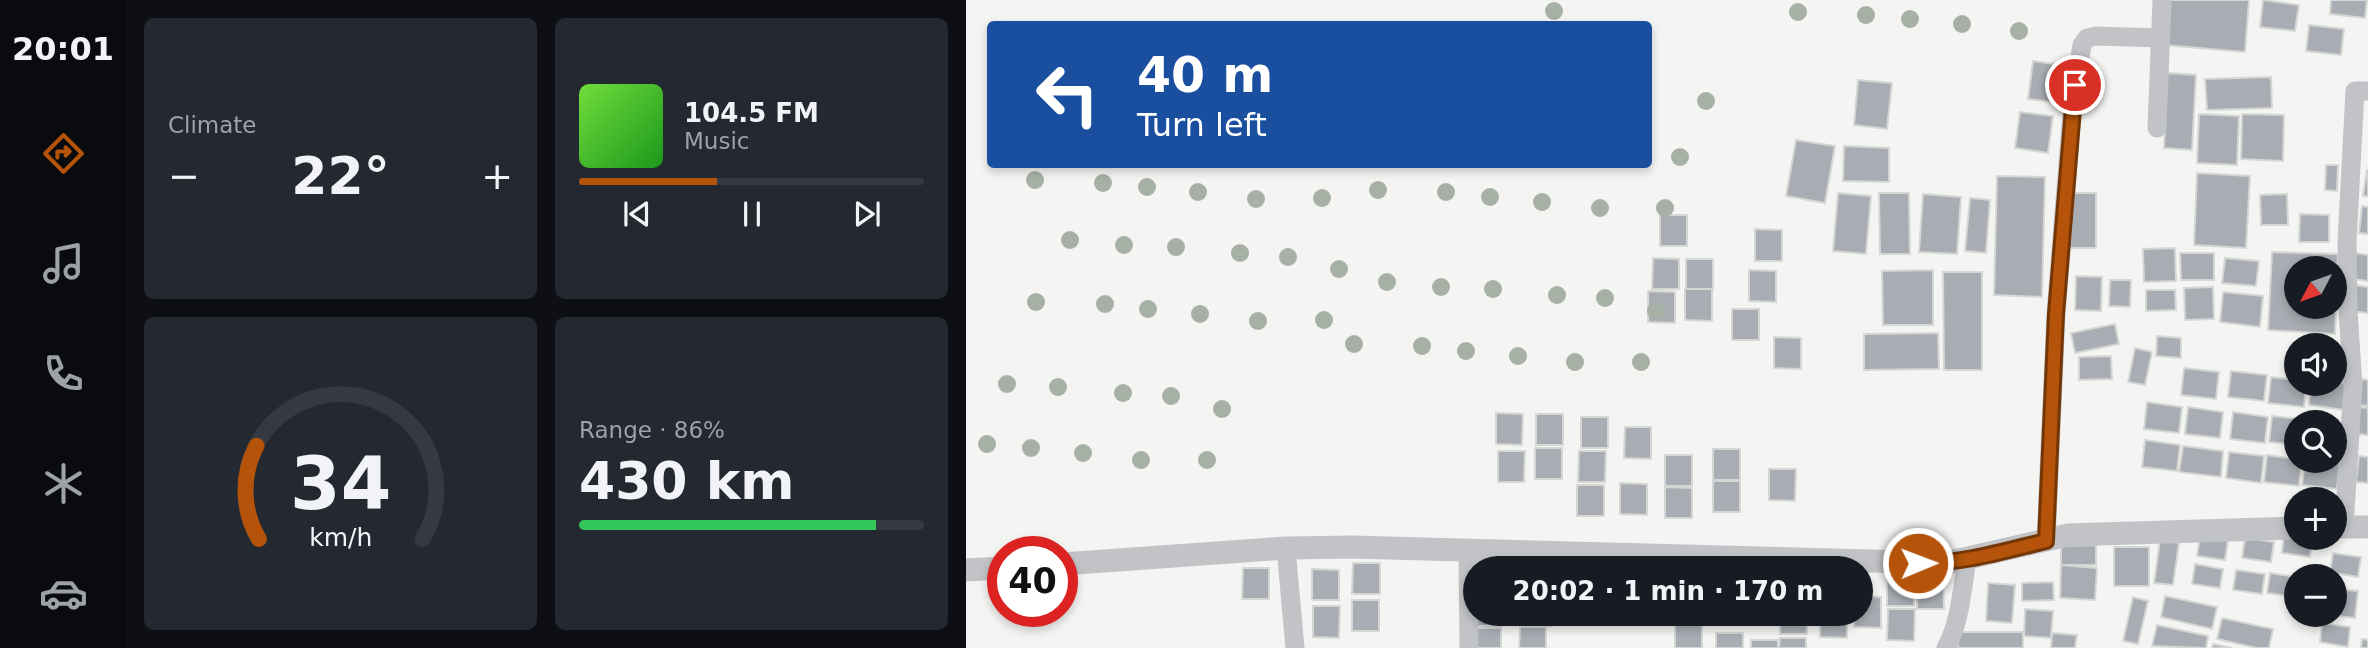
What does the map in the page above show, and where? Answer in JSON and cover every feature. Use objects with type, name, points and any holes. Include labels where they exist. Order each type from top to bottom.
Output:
[{"type":"street","points":[[2157,128],[2162,0]]},
{"type":"street","points":[[2046,541],[2057,301],[2073,100],[2080,50],[2087,38],[2096,36],[2161,38]]},
{"type":"street","points":[[2343,487],[2353,386],[2347,242],[2355,91],[2368,91]]},
{"type":"street","points":[[2347,527],[2368,527]]},
{"type":"street","points":[[1078,563],[1286,548],[1352,547],[1946,564],[2068,535],[2284,528]]},
{"type":"street","points":[[1286,548],[1295,648]]},
{"type":"street","points":[[1468,550],[1469,648]]},
{"type":"street","points":[[1945,648],[1951,637],[1959,606],[1967,560]]},
{"type":"street","points":[[966,570],[987,569]]},
{"type":"building","points":[[2169,0],[2249,0],[2245,52],[2165,45]]},
{"type":"building","points":[[2263,0],[2299,5],[2295,31],[2260,27]]},
{"type":"building","points":[[2331,0],[2367,0],[2365,18],[2330,14]]},
{"type":"building","points":[[2309,25],[2344,29],[2341,55],[2306,51]]},
{"type":"building","points":[[2033,61],[2062,65],[2058,103],[2028,99]]},
{"type":"building","points":[[2167,73],[2196,75],[2192,150],[2164,148]]},
{"type":"building","points":[[2271,77],[2272,108],[2207,110],[2205,79]]},
{"type":"building","points":[[1858,80],[1892,83],[1887,129],[1854,125]]},
{"type":"building","points":[[2020,112],[2053,116],[2048,153],[2015,148]]},
{"type":"building","points":[[2199,114],[2239,116],[2237,165],[2197,163]]},
{"type":"building","points":[[2242,114],[2284,115],[2283,161],[2241,159]]},
{"type":"building","points":[[1796,140],[1835,146],[1825,203],[1786,196]]},
{"type":"building","points":[[1844,146],[1889,148],[1889,182],[1843,181]]},
{"type":"building","points":[[2326,165],[2338,165],[2337,191],[2325,190]]},
{"type":"building","points":[[2367,170],[2368,196],[2363,196]]},
{"type":"building","points":[[2197,173],[2250,176],[2246,248],[2194,245]]},
{"type":"building","points":[[1997,176],[2045,177],[2042,297],[1994,295]]},
{"type":"building","points":[[1838,193],[1871,196],[1866,254],[1833,251]]},
{"type":"building","points":[[1879,193],[1909,193],[1910,254],[1880,254]]},
{"type":"building","points":[[2070,193],[2096,193],[2096,248],[2069,248]]},
{"type":"building","points":[[1923,194],[1961,197],[1957,254],[1919,252]]},
{"type":"building","points":[[2287,194],[2288,225],[2261,225],[2260,195]]},
{"type":"building","points":[[1970,198],[1990,200],[1986,253],[1965,251]]},
{"type":"building","points":[[2362,206],[2368,207],[2368,234],[2359,233]]},
{"type":"building","points":[[2300,214],[2329,215],[2329,242],[2299,242]]},
{"type":"building","points":[[1660,215],[1687,215],[1687,246],[1660,246]]},
{"type":"building","points":[[1755,229],[1782,230],[1782,261],[1755,261]]},
{"type":"building","points":[[2175,248],[2176,281],[2144,282],[2143,249]]},
{"type":"building","points":[[2272,252],[2338,254],[2284,256],[2284,319],[2336,319],[2335,333],[2268,330]]},
{"type":"building","points":[[2180,253],[2214,253],[2214,280],[2181,280]]},
{"type":"building","points":[[2355,253],[2368,255],[2368,281],[2352,279]]},
{"type":"building","points":[[1653,258],[1679,259],[1679,289],[1652,289]]},
{"type":"building","points":[[2225,258],[2259,261],[2256,286],[2222,283]]},
{"type":"building","points":[[1686,259],[1713,259],[1713,290],[1686,290]]},
{"type":"building","points":[[1749,270],[1776,271],[1776,302],[1749,301]]},
{"type":"building","points":[[1933,270],[1933,325],[1883,325],[1882,271]]},
{"type":"building","points":[[1943,272],[1982,272],[1982,370],[1944,370]]},
{"type":"building","points":[[2076,276],[2102,277],[2101,311],[2075,310]]},
{"type":"building","points":[[2110,280],[2131,280],[2130,307],[2109,306]]},
{"type":"building","points":[[2354,285],[2368,287],[2368,313],[2351,311]]},
{"type":"building","points":[[2213,287],[2214,319],[2185,320],[2184,288]]},
{"type":"building","points":[[1685,289],[1712,289],[1712,321],[1685,320]]},
{"type":"building","points":[[2146,290],[2175,290],[2176,310],[2146,311]]},
{"type":"building","points":[[1648,291],[1675,292],[1675,323],[1648,322]]},
{"type":"building","points":[[2223,292],[2263,296],[2260,327],[2220,322]]},
{"type":"building","points":[[1732,309],[1759,309],[1759,340],[1732,340]]},
{"type":"building","points":[[2115,324],[2119,344],[2075,353],[2071,333]]},
{"type":"building","points":[[1938,333],[1939,369],[1864,370],[1864,334]]},
{"type":"building","points":[[2157,336],[2181,338],[2181,358],[2156,356]]},
{"type":"building","points":[[1774,337],[1801,338],[1801,369],[1774,368]]},
{"type":"building","points":[[2135,348],[2152,352],[2145,385],[2128,382]]},
{"type":"building","points":[[2111,356],[2112,379],[2079,380],[2079,357]]},
{"type":"building","points":[[2184,368],[2219,372],[2216,399],[2181,395]]},
{"type":"building","points":[[2231,371],[2267,375],[2264,401],[2228,397]]},
{"type":"building","points":[[2271,377],[2284,379],[2284,396],[2305,396],[2304,407],[2268,403]]},
{"type":"building","points":[[2362,379],[2368,380],[2368,406],[2359,405]]},
{"type":"building","points":[[2310,396],[2346,396],[2344,410],[2309,405]]},
{"type":"building","points":[[2147,402],[2182,407],[2179,433],[2144,429]]},
{"type":"building","points":[[2188,407],[2223,412],[2220,438],[2185,434]]},
{"type":"building","points":[[2360,407],[2368,408],[2368,435],[2357,434]]},
{"type":"building","points":[[2233,412],[2268,417],[2265,443],[2230,439]]},
{"type":"building","points":[[1496,413],[1523,414],[1522,445],[1496,444]]},
{"type":"building","points":[[1536,414],[1563,414],[1563,445],[1536,445]]},
{"type":"building","points":[[2272,416],[2284,417],[2284,444],[2269,442]]},
{"type":"building","points":[[1581,417],[1608,417],[1608,448],[1581,448]]},
{"type":"building","points":[[1625,427],[1651,427],[1651,459],[1624,458]]},
{"type":"building","points":[[2145,440],[2180,445],[2177,471],[2142,467]]},
{"type":"building","points":[[2183,446],[2223,451],[2221,477],[2179,472]]},
{"type":"building","points":[[1535,448],[1562,448],[1562,479],[1535,479]]},
{"type":"building","points":[[1713,449],[1740,449],[1740,480],[1713,480]]},
{"type":"building","points":[[1498,451],[1525,451],[1524,482],[1498,482]]},
{"type":"building","points":[[1579,451],[1606,451],[1605,482],[1578,482]]},
{"type":"building","points":[[2229,452],[2264,456],[2261,483],[2226,478]]},
{"type":"building","points":[[1665,455],[1692,455],[1692,486],[1665,486]]},
{"type":"building","points":[[2267,455],[2284,457],[2284,473],[2300,473],[2299,486],[2264,482]]},
{"type":"building","points":[[2359,456],[2368,457],[2368,483],[2356,482]]},
{"type":"building","points":[[1769,469],[1796,469],[1795,501],[1769,500]]},
{"type":"building","points":[[2303,473],[2339,473],[2337,487],[2302,485]]},
{"type":"building","points":[[1713,481],[1740,481],[1740,512],[1713,512]]},
{"type":"building","points":[[1620,483],[1647,484],[1647,515],[1620,514]]},
{"type":"building","points":[[1577,485],[1604,485],[1604,516],[1577,516]]},
{"type":"building","points":[[1665,487],[1692,488],[1692,518],[1665,518]]},
{"type":"building","points":[[2284,533],[2284,550],[2311,550],[2310,557],[2282,553]]},
{"type":"building","points":[[2200,536],[2228,540],[2225,560],[2197,556]]},
{"type":"building","points":[[2245,538],[2274,542],[2271,562],[2242,558]]},
{"type":"building","points":[[2160,540],[2179,543],[2173,585],[2154,583]]},
{"type":"building","points":[[2096,545],[2096,565],[2061,565],[2061,546]]},
{"type":"building","points":[[2114,547],[2149,547],[2149,586],[2114,586]]},
{"type":"building","points":[[2333,553],[2361,557],[2358,577],[2347,575],[2347,564],[2331,564]]},
{"type":"building","points":[[1353,563],[1380,563],[1380,594],[1352,594]]},
{"type":"building","points":[[2195,564],[2223,569],[2220,588],[2192,584]]},
{"type":"building","points":[[2061,565],[2097,568],[2095,600],[2060,598]]},
{"type":"building","points":[[1243,568],[1269,568],[1269,599],[1242,599]]},
{"type":"building","points":[[1312,569],[1339,570],[1339,600],[1312,600]]},
{"type":"building","points":[[2236,570],[2265,574],[2262,594],[2233,590]]},
{"type":"building","points":[[2270,573],[2284,575],[2284,595],[2267,593]]},
{"type":"building","points":[[1887,575],[1914,575],[1914,606],[1887,606]]},
{"type":"building","points":[[1917,578],[1943,578],[1944,609],[1917,609]]},
{"type":"building","points":[[2053,582],[2054,600],[2022,601],[2022,583]]},
{"type":"building","points":[[1988,583],[2015,585],[2012,623],[1986,621]]},
{"type":"building","points":[[2347,590],[2358,591],[2355,618],[2347,617]]},
{"type":"building","points":[[2165,596],[2217,607],[2212,629],[2161,617]]},
{"type":"building","points":[[1873,597],[1881,597],[1881,628],[1854,627],[1873,626]]},
{"type":"building","points":[[2133,597],[2148,601],[2138,644],[2123,641]]},
{"type":"building","points":[[1352,600],[1379,600],[1379,631],[1352,631]]},
{"type":"building","points":[[1313,606],[1340,606],[1339,638],[1313,637]]},
{"type":"building","points":[[1888,609],[1915,609],[1914,641],[1887,640]]},
{"type":"building","points":[[2025,609],[2053,611],[2051,638],[2024,636]]},
{"type":"building","points":[[2222,618],[2273,629],[2269,648],[2217,639]]},
{"type":"building","points":[[2157,625],[2208,636],[2206,648],[2152,646]]},
{"type":"building","points":[[1675,626],[1702,626],[1702,648],[1675,648]]},
{"type":"building","points":[[1780,626],[1807,626],[1807,634],[1780,634]]},
{"type":"building","points":[[1820,626],[1847,626],[1847,638],[1820,637]]},
{"type":"building","points":[[1520,627],[1546,627],[1546,648],[1519,648]]},
{"type":"building","points":[[2322,627],[2350,627],[2348,647],[2320,642]]},
{"type":"building","points":[[1474,628],[1501,628],[1501,648],[1474,648]]},
{"type":"building","points":[[1958,632],[2023,632],[2023,648],[1958,648]]},
{"type":"building","points":[[1716,633],[1743,633],[1743,648],[1716,648]]},
{"type":"building","points":[[2052,633],[2077,635],[2075,648],[2051,648]]},
{"type":"building","points":[[1780,638],[1806,638],[1806,648],[1779,648]]},
{"type":"building","points":[[2362,639],[2368,640],[2368,648],[2361,648]]},
{"type":"building","points":[[1751,640],[1778,640],[1778,648],[1751,648]]},
{"type":"building","points":[[2213,644],[2232,648],[2212,648]]},
{"type":"route","points":[[1918,563],[1946,564],[2046,541],[2056,314],[2075,85]]}]
